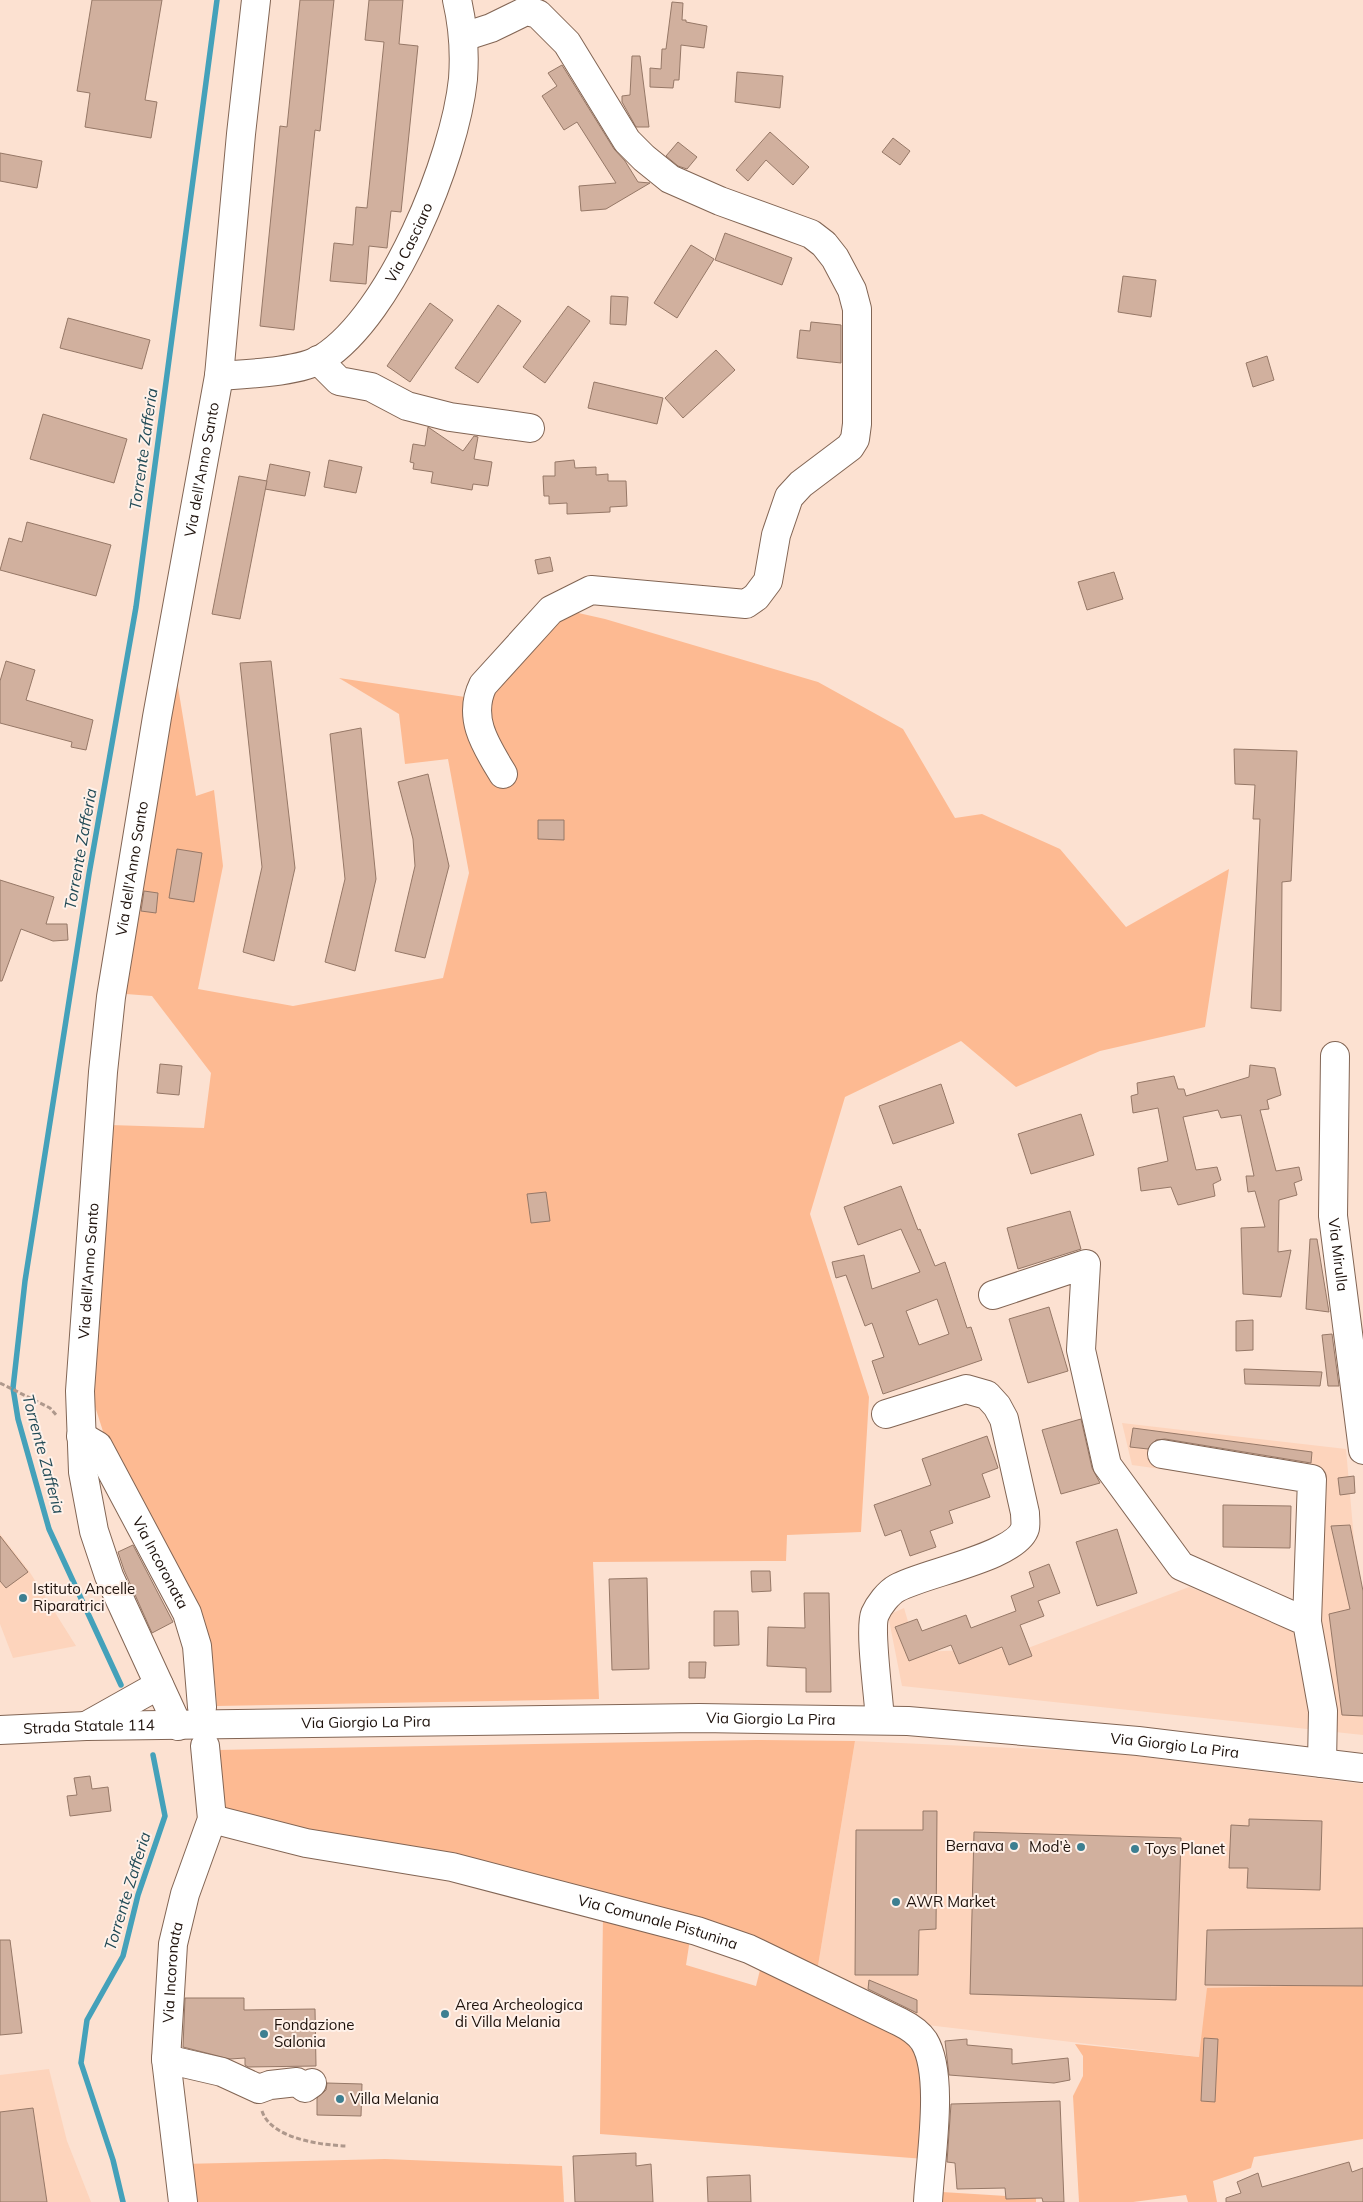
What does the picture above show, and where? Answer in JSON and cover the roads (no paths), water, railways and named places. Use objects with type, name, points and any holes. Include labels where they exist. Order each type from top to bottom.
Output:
[{"type":"street","name":"Via dell'Anno Santo","points":[[178,1726],[109,1576],[100,1551],[85,1491],[81,1436],[81,1382],[103,1072],[111,997],[157,717],[219,376],[241,134],[256,0]]},
{"type":"street","name":"Via Casciaro","points":[[219,376],[310,364],[334,350],[379,300],[408,250],[444,161],[463,80],[463,37],[458,0]]},
{"type":"street","points":[[463,37],[491,28],[535,6],[538,14],[567,43],[627,141],[644,158],[670,179],[720,201],[811,234],[824,244],[835,258],[852,290],[856,309],[857,424],[855,440],[850,447],[801,484],[789,497],[776,535],[768,582],[756,597],[746,604],[714,603],[597,590],[579,595],[552,610],[483,685],[476,698],[476,715],[480,728],[488,750],[503,774]]},
{"type":"street","points":[[318,360],[339,381],[370,387],[407,406],[450,417],[530,428]]},
{"type":"street","name":"Via Mirulla","points":[[1335,1056],[1333,1216],[1363,1450]]},
{"type":"street","points":[[993,1295],[1086,1264],[1081,1350],[1107,1465],[1181,1566],[1307,1622]]},
{"type":"street","points":[[880,1720],[873,1633],[874,1616],[882,1602],[896,1588],[995,1553],[1016,1541],[1025,1529],[1025,1513],[1004,1419],[997,1406],[987,1396],[966,1389],[886,1414]]},
{"type":"street","name":"Via Incoronata","points":[[81,1436],[98,1446],[187,1612],[198,1655],[202,1707]]},
{"type":"street","points":[[1162,1454],[1312,1479],[1307,1622],[1323,1711],[1322,1763]]},
{"type":"street","points":[[86,1726],[159,1685]]},
{"type":"street","name":"Via Giorgio La Pira","points":[[178,1726],[699,1718],[880,1720],[1138,1741],[1363,1768]]},
{"type":"street","name":"Strada Statale 114","points":[[0,1730],[86,1726],[178,1726]]},
{"type":"street","name":"Via Incoronata","points":[[183,2202],[166,2059],[173,1944],[185,1894],[212,1819],[205,1746]]},
{"type":"street","name":"Via Comunale Pistunina","points":[[212,1819],[306,1843],[452,1867],[697,1931],[749,1949],[912,2028],[923,2040],[934,2068],[936,2090],[928,2202]]},
{"type":"street","points":[[166,2059],[222,2072],[243,2084],[249,2084],[259,2089],[281,2083],[297,2082],[305,2088],[312,2083]]},
{"type":"waterway","name":"Torrente Zafferia","points":[[121,1685],[49,1529],[18,1419],[13,1388],[25,1281],[89,874],[136,607],[217,0]]},
{"type":"waterway","name":"Torrente Zafferia","points":[[123,2202],[113,2160],[81,2063],[87,2020],[123,1956],[138,1895],[165,1816],[153,1755]]},
{"type":"place","name":"Istituto Ancelle Riparatrici","points":[[23,1598]]},
{"type":"place","name":"Bernava","points":[[1014,1846]]},
{"type":"place","name":"Mod'è","points":[[1081,1847]]},
{"type":"place","name":"Toys Planet","points":[[1135,1849]]},
{"type":"place","name":"AWR Market","points":[[896,1902]]},
{"type":"place","name":"Area Archeologica di Villa Melania","points":[[445,2014]]},
{"type":"place","name":"Fondazione Salonia","points":[[264,2034]]},
{"type":"place","name":"Villa Melania","points":[[340,2099]]}]
